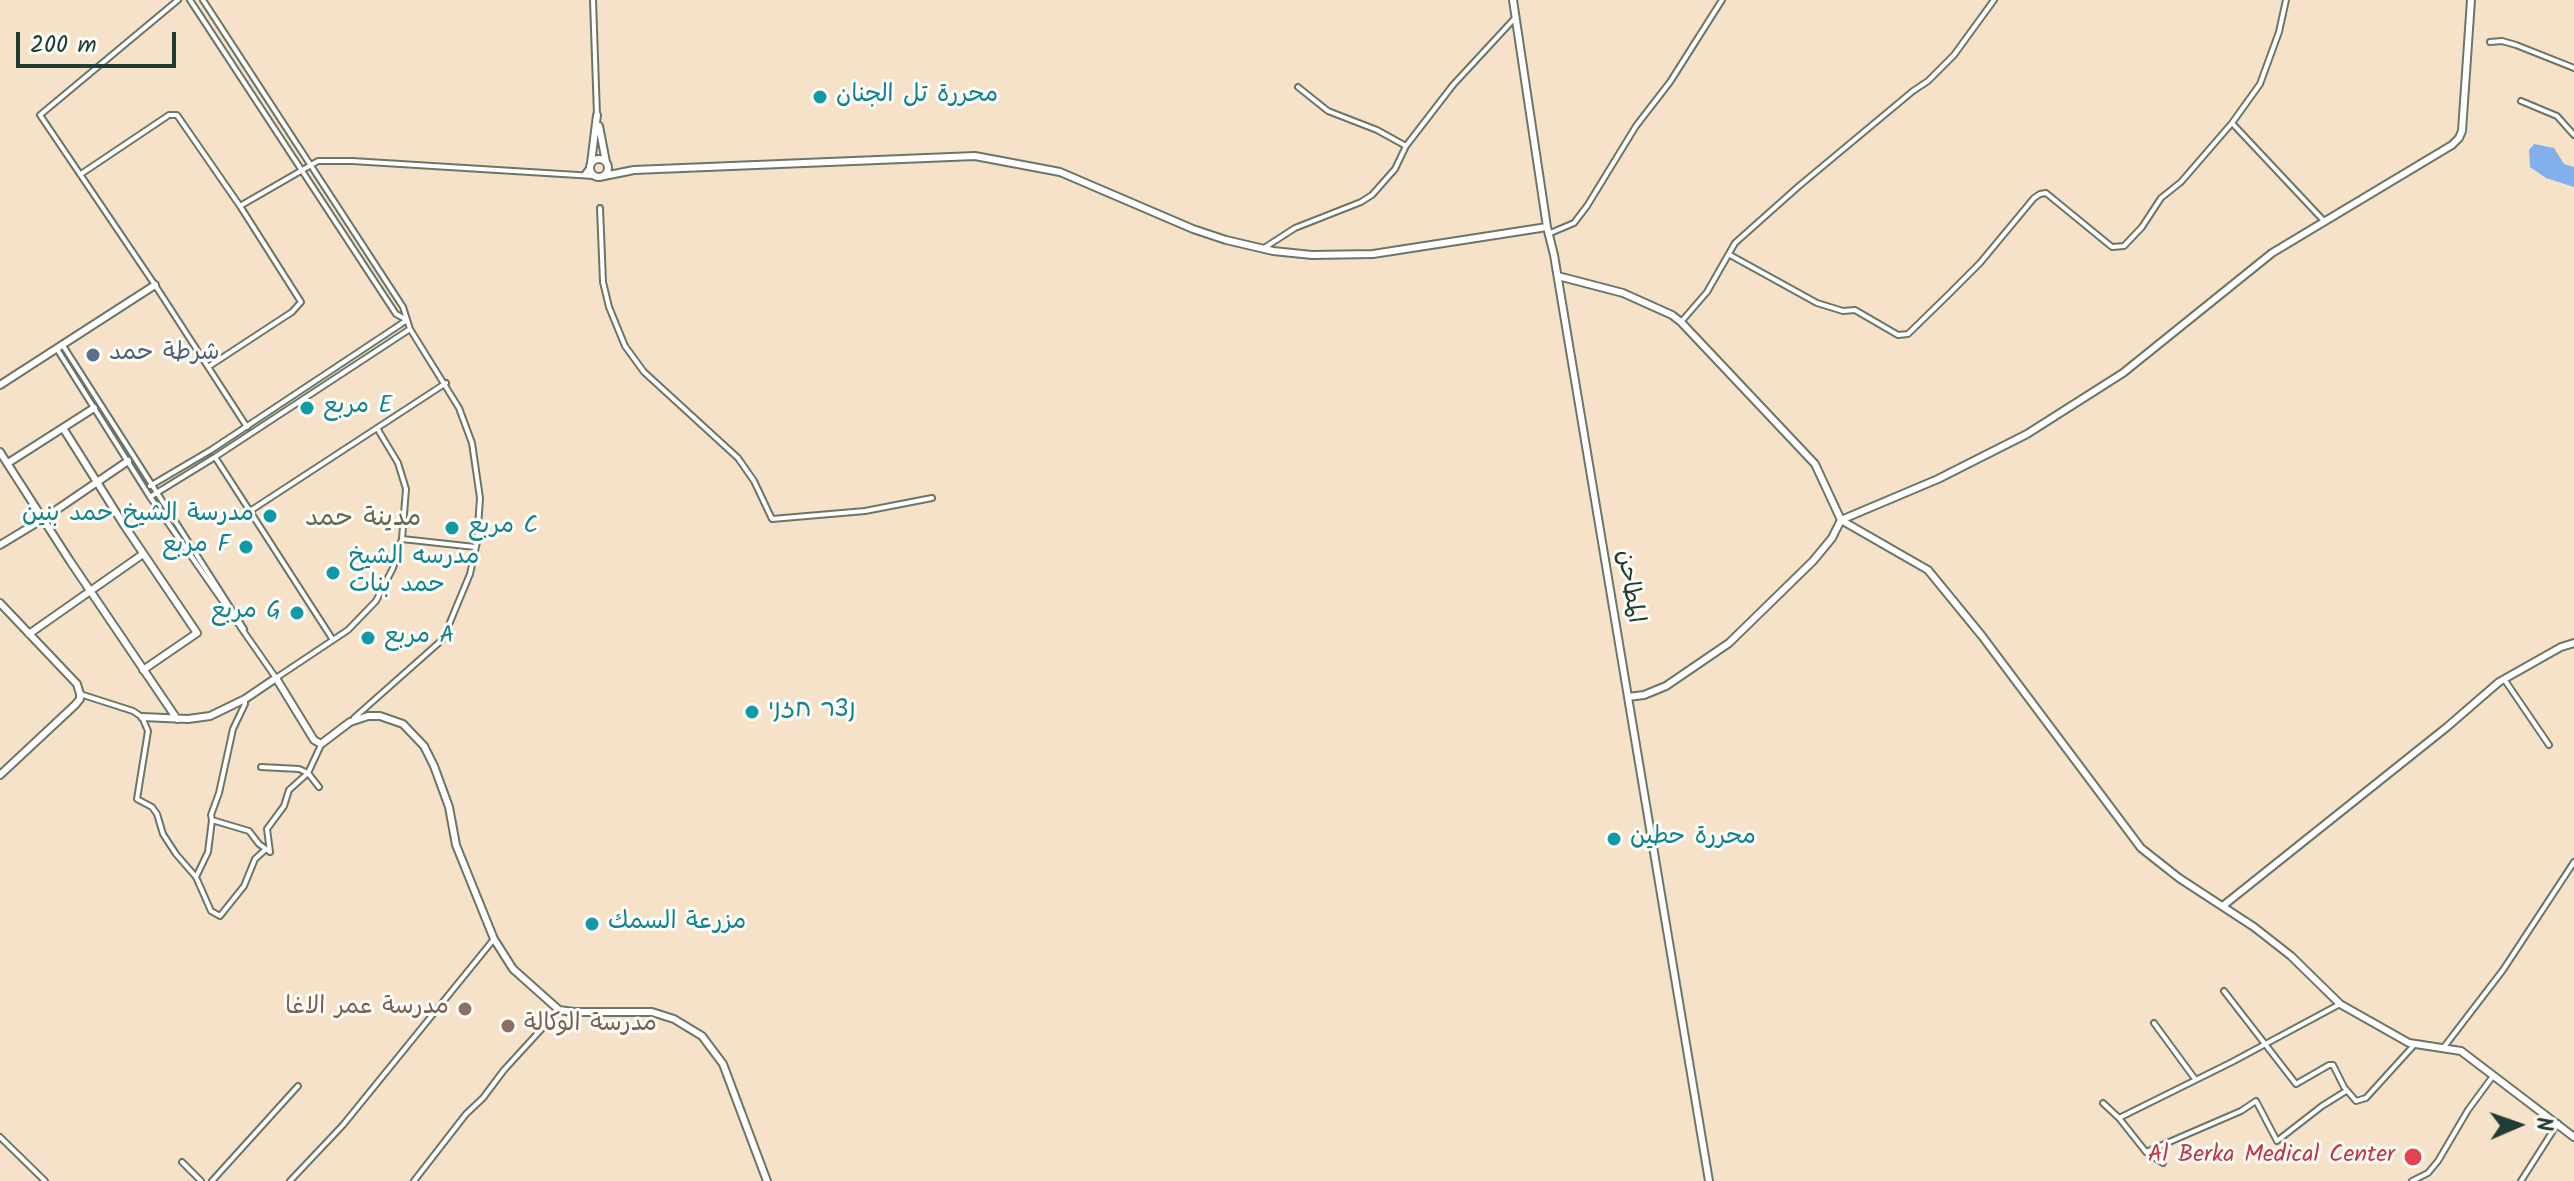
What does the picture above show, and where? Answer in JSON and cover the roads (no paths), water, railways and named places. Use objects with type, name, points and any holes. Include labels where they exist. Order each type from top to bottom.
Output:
[{"type":"street","points":[[178,0],[40,115],[247,427]]},
{"type":"street","points":[[190,0],[396,314],[407,320]]},
{"type":"street","points":[[203,0],[403,307],[410,329],[446,383],[472,443],[480,498],[476,547],[470,574],[442,640],[321,744],[308,773],[289,790],[284,806],[267,829],[270,852],[249,831],[212,820]]},
{"type":"street","points":[[593,0],[597,115],[591,165],[594,176]]},
{"type":"street","name":"المطاحن","points":[[1513,0],[1548,230],[1709,1181]]},
{"type":"street","points":[[240,206],[318,161],[604,176],[634,170],[975,156],[1060,172],[1193,229],[1264,249],[1312,255],[1373,254],[1548,230],[1574,223],[1587,206],[1636,126],[1670,82],[1722,0]]},
{"type":"street","points":[[1681,322],[1707,292],[1735,243],[1799,186],[1928,81],[1954,55],[1994,0]]},
{"type":"street","points":[[1730,255],[1817,303],[1843,311],[1855,310],[1898,335],[1908,334],[1980,263],[2034,198],[2046,193],[2112,247],[2124,246],[2142,227],[2161,198],[2181,182],[2232,123],[2260,84],[2277,41],[2286,0]]},
{"type":"street","points":[[1628,697],[1644,695],[1666,686],[1729,643],[1813,561],[1832,538],[1841,520],[1938,479],[2027,434],[2123,373],[2237,280],[2324,221],[2459,138],[2464,118],[2471,0]]},
{"type":"street","points":[[1264,249],[1295,228],[1372,195],[1395,169],[1406,146],[1453,85],[1515,18]]},
{"type":"street","points":[[2490,42],[2516,45],[2574,68]]},
{"type":"street","points":[[1298,87],[1328,111],[1377,130],[1406,146]]},
{"type":"street","points":[[2521,101],[2557,116],[2574,135]]},
{"type":"street","points":[[81,174],[169,115],[177,115],[240,206],[301,302],[292,312],[208,367]]},
{"type":"street","points":[[597,115],[608,170],[604,176]]},
{"type":"street","points":[[2232,123],[2324,221]]},
{"type":"street","points":[[584,175],[599,159],[634,170]]},
{"type":"street","points":[[600,208],[603,282],[609,307],[625,346],[644,372],[738,458],[754,481],[772,519],[865,511],[932,498]]},
{"type":"street","points":[[1558,276],[1623,293],[1681,322],[1815,464],[1841,520],[1928,570],[1982,636],[2141,848],[2291,956],[2340,1004],[2415,1044],[2461,1051],[2574,1137]]},
{"type":"street","points":[[0,385],[155,285]]},
{"type":"street","points":[[146,489],[247,427],[407,320]]},
{"type":"street","points":[[150,497],[410,329]]},
{"type":"street","points":[[58,346],[150,497],[276,678]]},
{"type":"street","points":[[58,346],[152,485],[314,740],[321,744]]},
{"type":"street","points":[[250,511],[446,383]]},
{"type":"street","points":[[8,463],[94,408]]},
{"type":"street","points":[[63,428],[197,633],[143,670]]},
{"type":"street","points":[[80,694],[133,711],[142,717],[177,719],[210,716],[245,699],[348,630],[376,601],[393,568],[402,539],[406,489],[398,463],[377,428]]},
{"type":"street","points":[[211,450],[333,640]]},
{"type":"street","points":[[0,452],[177,719]]},
{"type":"street","points":[[0,545],[128,461]]},
{"type":"street","points":[[402,539],[476,547]]},
{"type":"street","points":[[29,634],[143,554]]},
{"type":"street","points":[[0,603],[77,684],[80,694],[75,705],[0,775]]},
{"type":"street","points":[[2224,905],[2504,679],[2574,643]]},
{"type":"street","points":[[2504,679],[2549,745]]},
{"type":"street","points":[[196,877],[208,852],[211,815],[233,729],[245,699]]},
{"type":"street","points":[[350,722],[368,716],[391,719],[403,724],[424,746],[443,787],[456,845],[494,939],[524,980],[559,1010],[652,1012],[674,1019],[702,1036],[723,1064],[767,1181]]},
{"type":"street","points":[[142,717],[148,731],[137,799],[152,807],[163,834],[196,877],[211,911],[220,916],[244,886],[255,859],[266,849]]},
{"type":"street","points":[[261,767],[299,769],[308,773],[319,787]]},
{"type":"street","points":[[2444,1047],[2503,970],[2574,862]]},
{"type":"street","points":[[290,1181],[343,1125],[494,939]]},
{"type":"street","points":[[2224,991],[2296,1084],[2333,1065],[2346,1091],[2356,1101],[2366,1098],[2415,1044]]},
{"type":"street","points":[[2119,1118],[2340,1004]]},
{"type":"street","points":[[414,1181],[466,1114],[559,1010]]},
{"type":"street","points":[[2154,1023],[2195,1079]]},
{"type":"street","points":[[2412,1181],[2428,1173],[2438,1161],[2494,1074]]},
{"type":"street","points":[[212,1181],[298,1086]]},
{"type":"street","points":[[2146,1152],[2241,1111],[2256,1101],[2277,1141],[2346,1091]]},
{"type":"street","points":[[2103,1103],[2146,1152],[2163,1163]]},
{"type":"street","points":[[2521,1181],[2558,1123]]},
{"type":"street","points":[[0,1137],[45,1181]]},
{"type":"street","points":[[182,1162],[201,1181]]},
{"type":"water","points":[[2534,144],[2554,148],[2564,164],[2574,167],[2574,187],[2546,178],[2530,167],[2529,150]]},
{"type":"place","name":"محررة تل الجنان","points":[[820,97]]},
{"type":"place","name":"شرطة حمد","points":[[93,355]]},
{"type":"place","name":"مربع E","points":[[307,408]]},
{"type":"place","name":"مدرسة الشيخ حمد بنين","points":[[270,516]]},
{"type":"place","name":"مربع C","points":[[452,528]]},
{"type":"place","name":"مربع F","points":[[246,547]]},
{"type":"place","name":"مدرسه الشيخ حمد بنات","points":[[333,573]]},
{"type":"place","name":"مربع G","points":[[297,613]]},
{"type":"place","name":"مربع A","points":[[368,638]]},
{"type":"place","name":"נצר חזני","points":[[752,712]]},
{"type":"place","name":"محررة حطين","points":[[1614,839]]},
{"type":"place","name":"مزرعة السمك","points":[[592,924]]},
{"type":"place","name":"مدرسة عمر الاغا","points":[[465,1009]]},
{"type":"place","name":"مدرسة الوكالة","points":[[508,1026]]},
{"type":"place","name":"Al Berka Medical Center","points":[[2413,1157]]},
{"type":"district","name":"مدينة حمد","points":[[363,521]]}]
